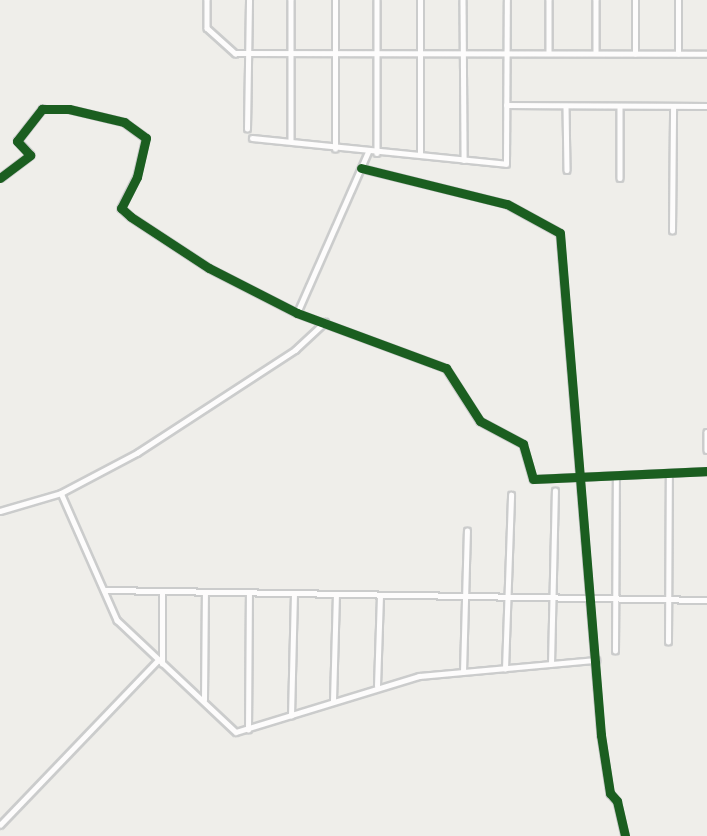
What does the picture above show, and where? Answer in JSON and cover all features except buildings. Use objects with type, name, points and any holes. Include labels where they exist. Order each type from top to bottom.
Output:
[{"type":"street","points":[[207,0],[211,34],[230,52],[707,54]]},
{"type":"street","points":[[247,129],[249,0]]},
{"type":"street","points":[[291,0],[291,139]]},
{"type":"street","points":[[335,0],[335,149]]},
{"type":"street","points":[[377,0],[377,153]]},
{"type":"street","points":[[420,0],[420,154]]},
{"type":"street","points":[[463,0],[464,160]]},
{"type":"street","points":[[252,138],[291,139],[335,149],[420,154],[506,164],[507,0]]},
{"type":"street","points":[[549,0],[549,53]]},
{"type":"street","points":[[596,0],[596,52]]},
{"type":"street","points":[[635,0],[635,54]]},
{"type":"street","points":[[678,0],[678,54]]},
{"type":"street","points":[[506,105],[707,106]]},
{"type":"street","points":[[566,106],[567,170]]},
{"type":"street","points":[[620,106],[620,178]]},
{"type":"street","points":[[672,231],[673,107]]},
{"type":"street","points":[[0,178],[30,155],[17,141],[42,109],[69,109],[124,122],[146,138],[137,177],[121,208],[209,268],[297,313],[446,368],[480,421],[523,444],[533,479],[670,475],[707,471]]},
{"type":"street","points":[[297,313],[368,152]]},
{"type":"street","points":[[361,168],[507,204],[560,233],[603,747],[610,793],[617,801],[625,836]]},
{"type":"street","points":[[0,511],[61,493],[137,453],[295,350],[324,321]]},
{"type":"street","points":[[707,432],[707,450]]},
{"type":"street","points":[[668,642],[670,475]]},
{"type":"street","points":[[615,651],[616,476]]},
{"type":"street","points":[[551,664],[555,491]]},
{"type":"street","points":[[61,493],[117,620],[159,663],[232,729],[248,730],[377,686],[463,671],[596,660]]},
{"type":"street","points":[[505,669],[511,599],[512,495]]},
{"type":"street","points":[[463,671],[467,531]]},
{"type":"street","points":[[104,590],[591,601],[707,600]]},
{"type":"street","points":[[0,825],[159,663],[162,592]]},
{"type":"street","points":[[204,701],[205,593]]},
{"type":"street","points":[[248,730],[249,594]]},
{"type":"street","points":[[291,716],[293,595]]},
{"type":"street","points":[[333,701],[337,596]]},
{"type":"street","points":[[377,686],[380,596]]},
{"type":"cycle path","points":[[0,178],[30,155],[17,141],[42,109],[69,109],[124,122],[146,138],[137,177],[121,208],[131,217],[209,268],[297,313],[446,368],[480,421],[523,444],[533,479],[707,471]]},
{"type":"cycle path","points":[[361,168],[507,204],[560,233],[601,735],[610,793],[617,801],[625,836]]}]
